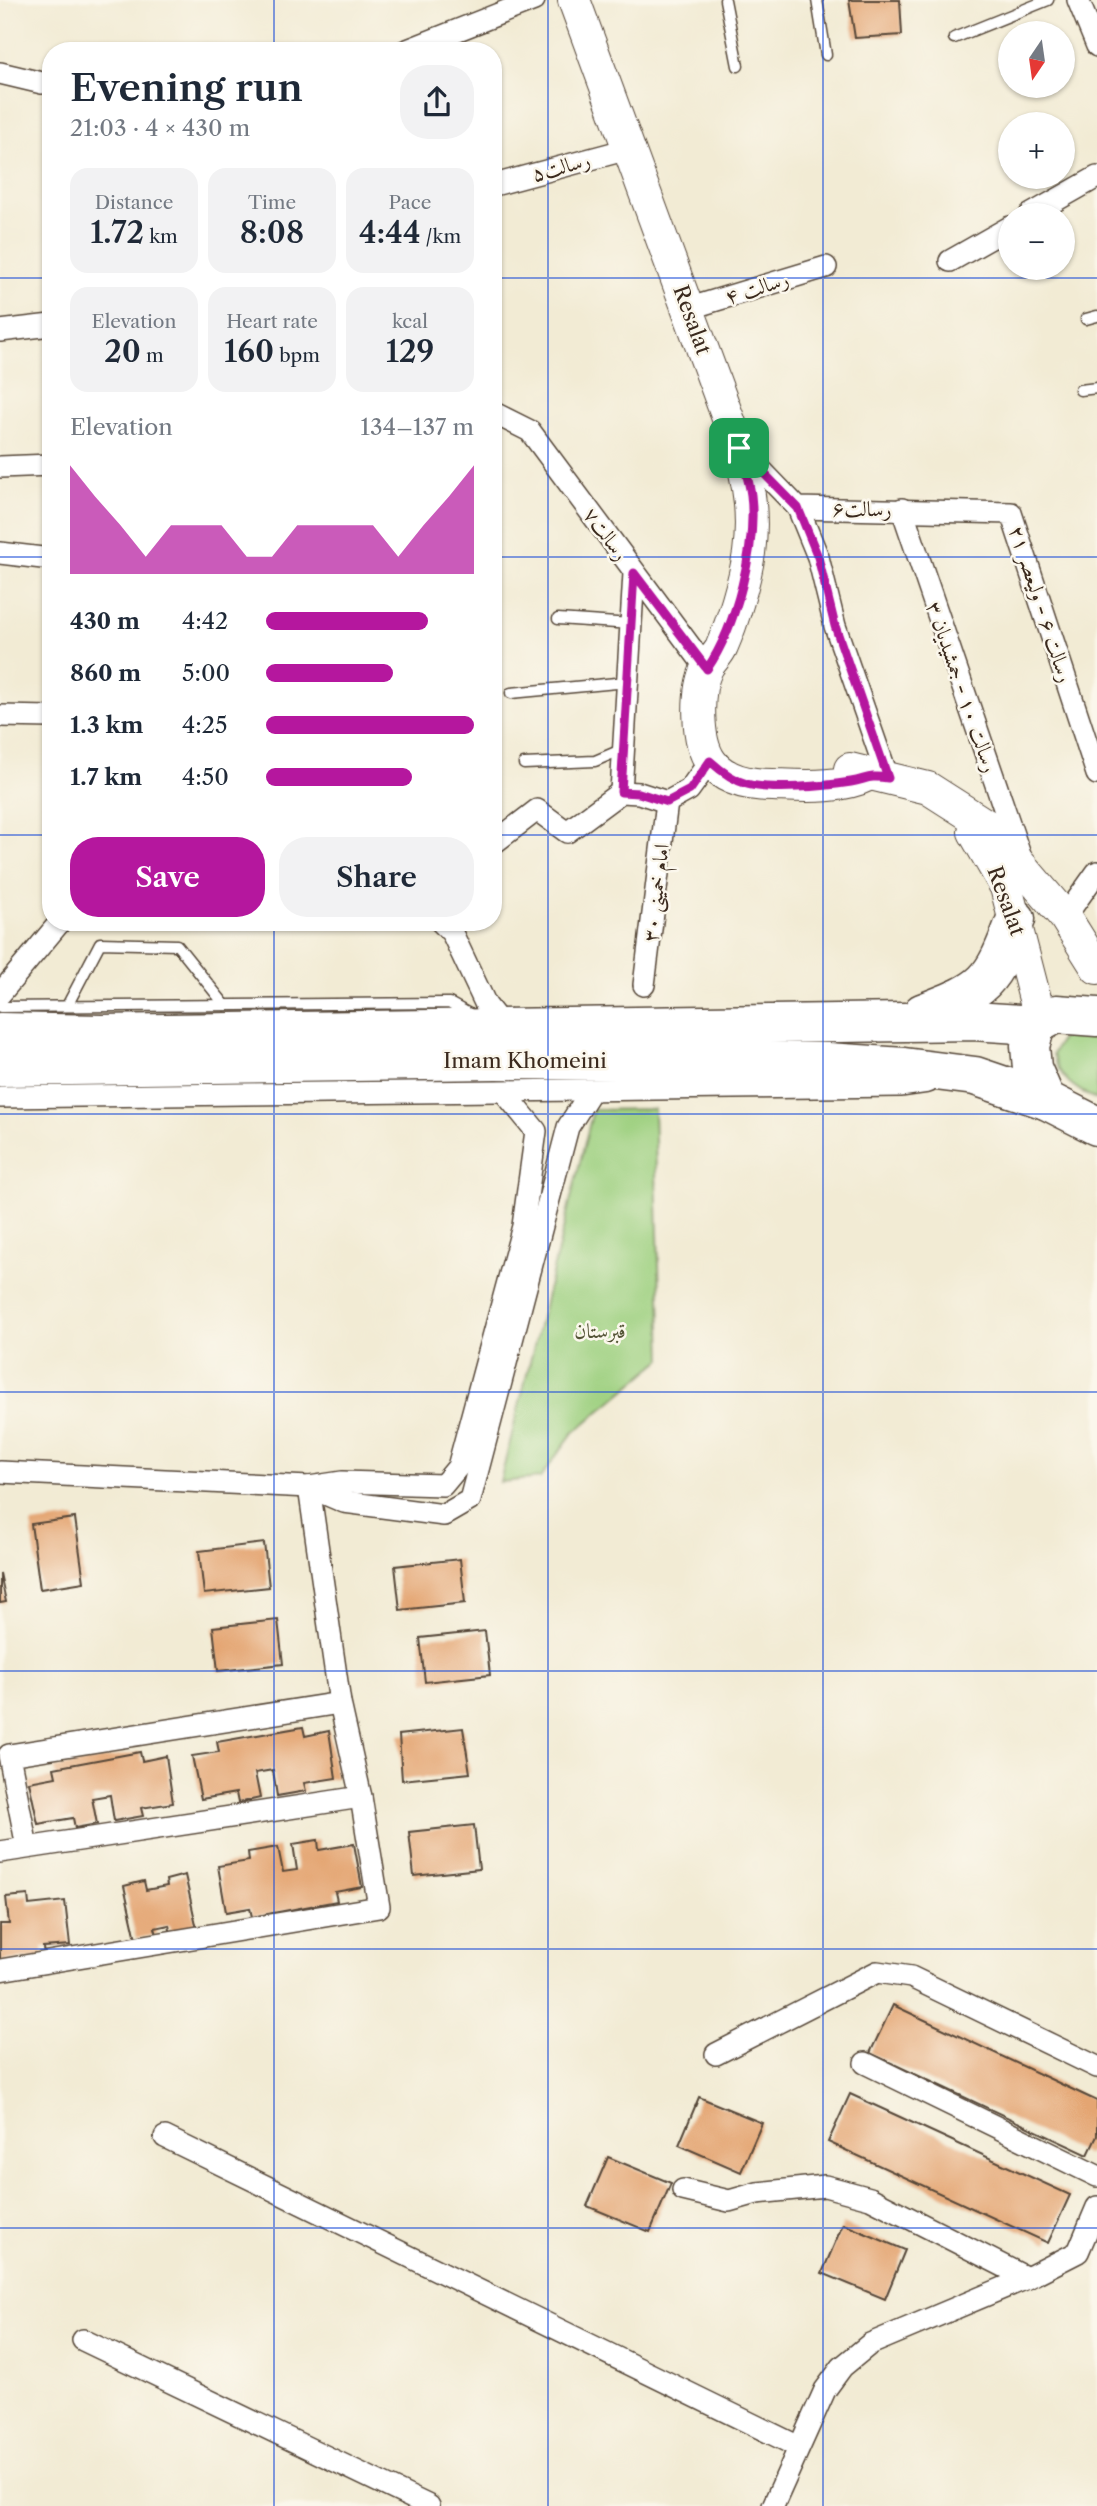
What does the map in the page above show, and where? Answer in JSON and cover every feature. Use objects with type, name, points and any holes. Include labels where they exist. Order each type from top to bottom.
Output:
[{"type":"highway","points":[[899,1021],[974,993],[999,965],[1016,919]]},
{"type":"highway","name":"Imam Khomeini","points":[[0,1032],[500,1029],[899,1021],[1039,1023],[1056,1014],[1097,1017]]},
{"type":"highway","points":[[1039,1023],[1030,1046],[1032,1068],[1046,1100]]},
{"type":"highway","name":"Imam Khomeini","points":[[0,1067],[358,1077],[827,1062],[904,1066],[975,1076],[1046,1100],[1097,1126]]},
{"type":"street","points":[[422,42],[486,9],[534,0]]},
{"type":"street","name":"Resalat","points":[[574,0],[739,448],[751,492],[752,520],[748,556],[698,703],[702,736],[710,761],[725,774],[748,785],[804,786],[855,782],[878,776]]},
{"type":"street","points":[[1078,0],[1097,46]]},
{"type":"street","points":[[0,73],[42,83]]},
{"type":"street","name":"رسالت۵","points":[[502,183],[628,149]]},
{"type":"street","points":[[1051,203],[1097,177]]},
{"type":"street","points":[[950,261],[998,234]]},
{"type":"street","name":"رسالت ۴","points":[[687,309],[827,267]]},
{"type":"street","points":[[0,331],[42,326]]},
{"type":"street","name":"رسالت۷","points":[[502,417],[530,430],[634,573],[714,658]]},
{"type":"street","points":[[739,448],[798,508],[818,557],[878,776]]},
{"type":"street","points":[[0,467],[42,465]]},
{"type":"street","name":"رسالت۶","points":[[798,508],[1011,513]]},
{"type":"street","name":"رسالت ۱۰ - جمشیدیان ۳","points":[[902,509],[1023,864]]},
{"type":"street","name":"رسالت ۶ - ولیعصر ۲۱","points":[[1011,513],[1097,774]]},
{"type":"street","points":[[0,553],[42,558]]},
{"type":"street","points":[[621,792],[634,573]]},
{"type":"street","name":"Resalat","points":[[714,658],[728,675],[719,708],[720,735],[730,753],[767,770],[855,769],[928,788],[986,825],[1023,864],[1065,917],[1097,968]]},
{"type":"street","points":[[0,716],[42,717]]},
{"type":"street","points":[[502,836],[537,810],[568,831],[621,792],[639,793],[667,802],[690,790],[710,761]]},
{"type":"street","name":"Resalat","points":[[939,796],[980,839],[1006,887],[1016,919],[1039,1023]]},
{"type":"street","name":"امام خمینی ۳۰","points":[[644,985],[667,802]]},
{"type":"street","points":[[1065,917],[1097,872]]},
{"type":"street","points":[[0,994],[52,931]]},
{"type":"street","points":[[450,931],[500,1029]]},
{"type":"street","points":[[0,1097],[358,1077],[505,1093],[900,1086],[975,1076]]},
{"type":"street","points":[[309,1488],[344,1502],[444,1515],[470,1500],[568,1126],[591,1091]]},
{"type":"street","points":[[505,1093],[536,1131]]},
{"type":"street","points":[[443,1485],[458,1468],[519,1239],[536,1131],[543,1121],[554,1121],[568,1126]]},
{"type":"street","points":[[0,1472],[309,1488],[342,1482],[443,1485]]},
{"type":"street","points":[[443,1485],[458,1507]]},
{"type":"street","points":[[0,1970],[379,1907],[362,1797],[340,1703],[309,1488]]},
{"type":"street","points":[[27,1847],[9,1755],[340,1703]]},
{"type":"street","points":[[0,1852],[362,1797]]},
{"type":"street","points":[[716,2054],[877,1972],[911,1977],[1097,2067]]},
{"type":"street","points":[[865,2063],[1097,2175]]},
{"type":"street","points":[[165,2137],[797,2446]]},
{"type":"street","points":[[683,2190],[729,2201],[757,2193],[825,2186],[870,2198],[1027,2278]]},
{"type":"street","points":[[773,2506],[797,2446],[825,2390],[842,2367],[870,2344],[1027,2278],[1078,2252],[1097,2207]]},
{"type":"street","points":[[83,2340],[429,2506]]},
{"type":"lane","points":[[725,0],[738,66]]},
{"type":"lane","points":[[817,0],[826,55]]},
{"type":"lane","points":[[954,38],[1048,0]]},
{"type":"lane","points":[[1080,390],[1097,388]]},
{"type":"lane","points":[[558,619],[631,624]]},
{"type":"lane","points":[[511,693],[627,682]]},
{"type":"lane","points":[[524,764],[595,761],[623,749]]},
{"type":"lane","points":[[67,1006],[100,943],[177,945],[225,1005]]},
{"type":"lane","points":[[0,1007],[449,1003],[500,1029]]},
{"type":"green space","points":[[1074,1032],[1097,1036],[1097,1100],[1069,1082],[1056,1063],[1053,1054],[1060,1040]]},
{"type":"green space","name":"قبرستان","points":[[654,1109],[662,1359],[572,1434],[540,1478],[500,1482],[593,1110]]},
{"type":"building","points":[[849,0],[900,0],[902,35],[855,38]]},
{"type":"building","points":[[75,1518],[84,1582],[40,1589],[31,1524]]},
{"type":"building","points":[[264,1543],[269,1587],[204,1594],[199,1551]]},
{"type":"building","points":[[460,1559],[465,1603],[400,1610],[395,1566]]},
{"type":"building","points":[[0,1573],[6,1602],[0,1603]]},
{"type":"building","points":[[278,1620],[283,1664],[218,1671],[213,1627]]},
{"type":"building","points":[[485,1631],[490,1675],[425,1682],[420,1638]]},
{"type":"building","points":[[303,1727],[305,1736],[329,1731],[336,1778],[304,1783],[306,1791],[277,1796],[273,1770],[255,1773],[260,1798],[238,1803],[236,1793],[201,1799],[192,1756],[219,1752],[217,1742]]},
{"type":"building","points":[[463,1728],[470,1773],[402,1780],[399,1735]]},
{"type":"building","points":[[140,1752],[142,1761],[166,1756],[173,1803],[141,1808],[143,1816],[114,1821],[110,1795],[92,1798],[97,1824],[75,1828],[73,1818],[38,1824],[29,1782],[56,1777],[54,1768]]},
{"type":"building","points":[[474,1825],[479,1869],[414,1876],[409,1832]]},
{"type":"building","points":[[318,1840],[319,1850],[354,1844],[362,1887],[335,1892],[337,1901],[252,1917],[250,1908],[226,1912],[218,1866],[249,1861],[248,1852],[278,1847],[283,1872],[297,1870],[293,1844]]},
{"type":"building","points":[[185,1875],[197,1929],[171,1935],[169,1925],[155,1928],[157,1934],[136,1939],[124,1886],[144,1881],[146,1890],[167,1886],[166,1880]]},
{"type":"building","points":[[28,1895],[29,1905],[65,1901],[70,1945],[43,1947],[44,1957],[0,1961],[0,1924],[9,1924],[6,1897]]},
{"type":"building","points":[[893,2005],[1097,2101],[1097,2136],[1088,2155],[870,2053]]},
{"type":"building","points":[[850,2094],[1070,2195],[1048,2243],[828,2142]]},
{"type":"building","points":[[699,2097],[762,2123],[741,2172],[679,2145]]},
{"type":"building","points":[[608,2157],[671,2183],[650,2232],[587,2206]]},
{"type":"building","points":[[843,2224],[905,2250],[885,2299],[822,2273]]},
{"type":"route","points":[[739,448],[798,508],[818,557],[835,626],[888,778],[868,775],[855,782],[804,786],[748,785],[725,774],[710,761],[690,790],[667,802],[639,793],[621,792],[634,573],[707,669],[722,648],[748,556],[752,520],[751,492],[739,448]]}]
